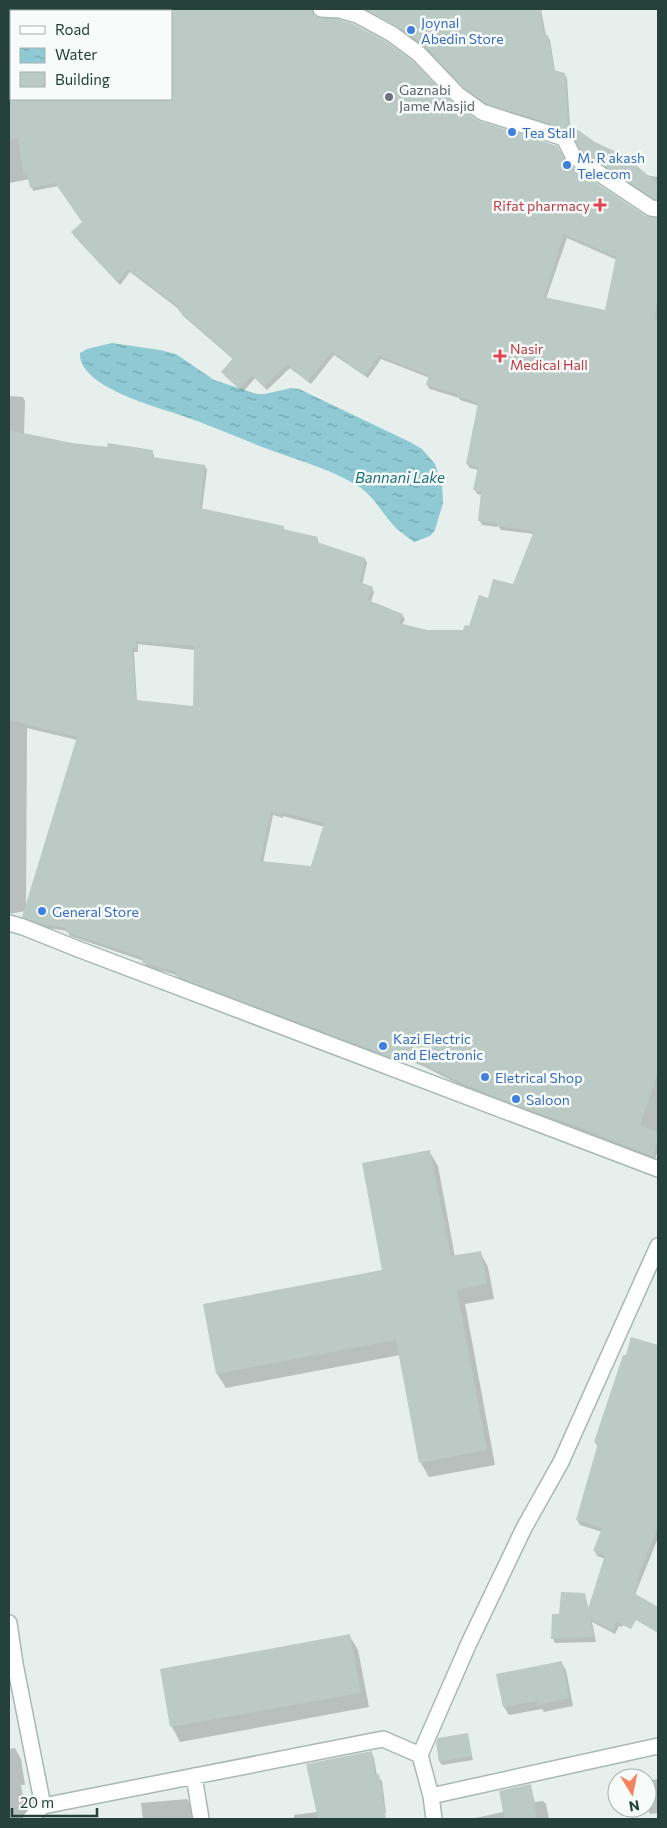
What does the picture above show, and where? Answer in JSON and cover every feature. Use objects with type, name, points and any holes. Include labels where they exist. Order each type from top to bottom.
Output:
[{"type":"street","points":[[321,9],[340,10],[357,15],[392,34],[419,54],[457,94],[482,112],[564,138],[574,156],[651,208],[658,209]]},
{"type":"street","points":[[9,923],[23,926],[78,950],[658,1169]]},
{"type":"street","points":[[434,1819],[431,1796],[420,1755],[469,1643],[524,1528],[562,1462],[658,1246]]},
{"type":"street","points":[[9,1623],[15,1664],[43,1806]]},
{"type":"street","points":[[30,1819],[43,1806],[383,1739],[420,1755]]},
{"type":"street","points":[[431,1796],[658,1746]]},
{"type":"street","points":[[194,1776],[201,1819]]},
{"type":"water","name":"Bannani Lake","points":[[112,343],[176,354],[214,380],[257,394],[291,388],[299,389],[410,442],[422,449],[435,464],[442,484],[443,503],[435,530],[430,536],[414,542],[396,528],[366,492],[340,476],[135,400],[103,385],[83,365],[80,353],[87,349]]},
{"type":"building","points":[[171,9],[312,9],[316,17],[338,19],[353,24],[387,42],[413,61],[450,100],[477,120],[557,146],[568,164],[646,216],[658,218],[658,297],[654,319],[658,320],[658,1073],[640,1125],[658,1132],[658,1142],[652,1156],[568,1123],[515,1105],[455,1080],[396,1052],[394,1058],[385,1055],[175,976],[177,972],[142,963],[144,958],[66,932],[67,928],[38,923],[22,917],[77,737],[9,720],[9,430],[72,443],[107,447],[108,443],[153,450],[152,457],[205,465],[200,508],[284,526],[283,529],[318,537],[317,542],[365,558],[360,582],[373,587],[368,600],[403,614],[399,623],[427,630],[463,630],[465,625],[469,626],[479,595],[488,598],[493,579],[513,584],[534,531],[497,526],[497,523],[478,521],[481,492],[473,490],[478,467],[466,464],[478,403],[456,396],[457,394],[426,385],[429,375],[379,356],[365,375],[332,352],[308,381],[287,364],[264,387],[252,375],[240,388],[221,372],[233,358],[178,310],[180,308],[128,269],[118,282],[71,232],[82,222],[55,183],[30,188],[27,172],[23,173],[18,138],[11,140],[9,99],[172,100]],"holes":[[[564,234],[616,257],[605,310],[544,297]],[[136,641],[194,646],[193,706],[136,700],[132,648],[137,648]],[[271,811],[324,823],[311,866],[260,861]]]},
{"type":"building","points":[[365,9],[540,9],[544,35],[548,35],[554,70],[565,73],[568,123],[595,142],[636,161],[636,165],[658,184],[658,200],[580,150],[570,131],[486,104],[463,87],[425,46],[397,26]]},
{"type":"building","points":[[430,1150],[451,1256],[481,1251],[487,1284],[457,1290],[487,1450],[419,1463],[396,1340],[216,1374],[203,1304],[382,1270],[362,1163]]},
{"type":"building","points":[[631,1337],[658,1345],[658,1527],[636,1582],[638,1582],[634,1593],[658,1607],[658,1633],[636,1620],[631,1629],[616,1622],[612,1630],[590,1619],[594,1637],[551,1639],[552,1614],[559,1614],[561,1592],[585,1593],[588,1609],[605,1555],[593,1551],[602,1528],[576,1520],[598,1443],[594,1442],[623,1355],[626,1355]]},
{"type":"building","points":[[350,1634],[361,1693],[170,1727],[160,1669]]},
{"type":"building","points":[[562,1661],[569,1698],[538,1705],[537,1701],[503,1707],[496,1674]]},
{"type":"building","points":[[468,1733],[472,1756],[439,1762],[436,1743],[438,1738]]},
{"type":"building","points":[[372,1751],[375,1775],[379,1774],[386,1819],[318,1819],[306,1764]]},
{"type":"building","points":[[531,1784],[537,1819],[505,1819],[499,1791]]},
{"type":"place","name":"Joynal Abedin Store","points":[[411,30]]},
{"type":"place","name":"Gaznabi Jame Masjid","points":[[389,97]]},
{"type":"place","name":"Tea Stall","points":[[512,132]]},
{"type":"place","name":"M. R akash Telecom","points":[[567,165]]},
{"type":"place","name":"Rifat pharmacy","points":[[600,205]]},
{"type":"place","name":"Nasir Medical Hall","points":[[500,356]]},
{"type":"place","name":"General Store","points":[[42,911]]},
{"type":"place","name":"Kazi Electric and Electronic","points":[[383,1046]]},
{"type":"place","name":"Eletrical Shop","points":[[485,1077]]},
{"type":"place","name":"Saloon","points":[[516,1099]]}]
